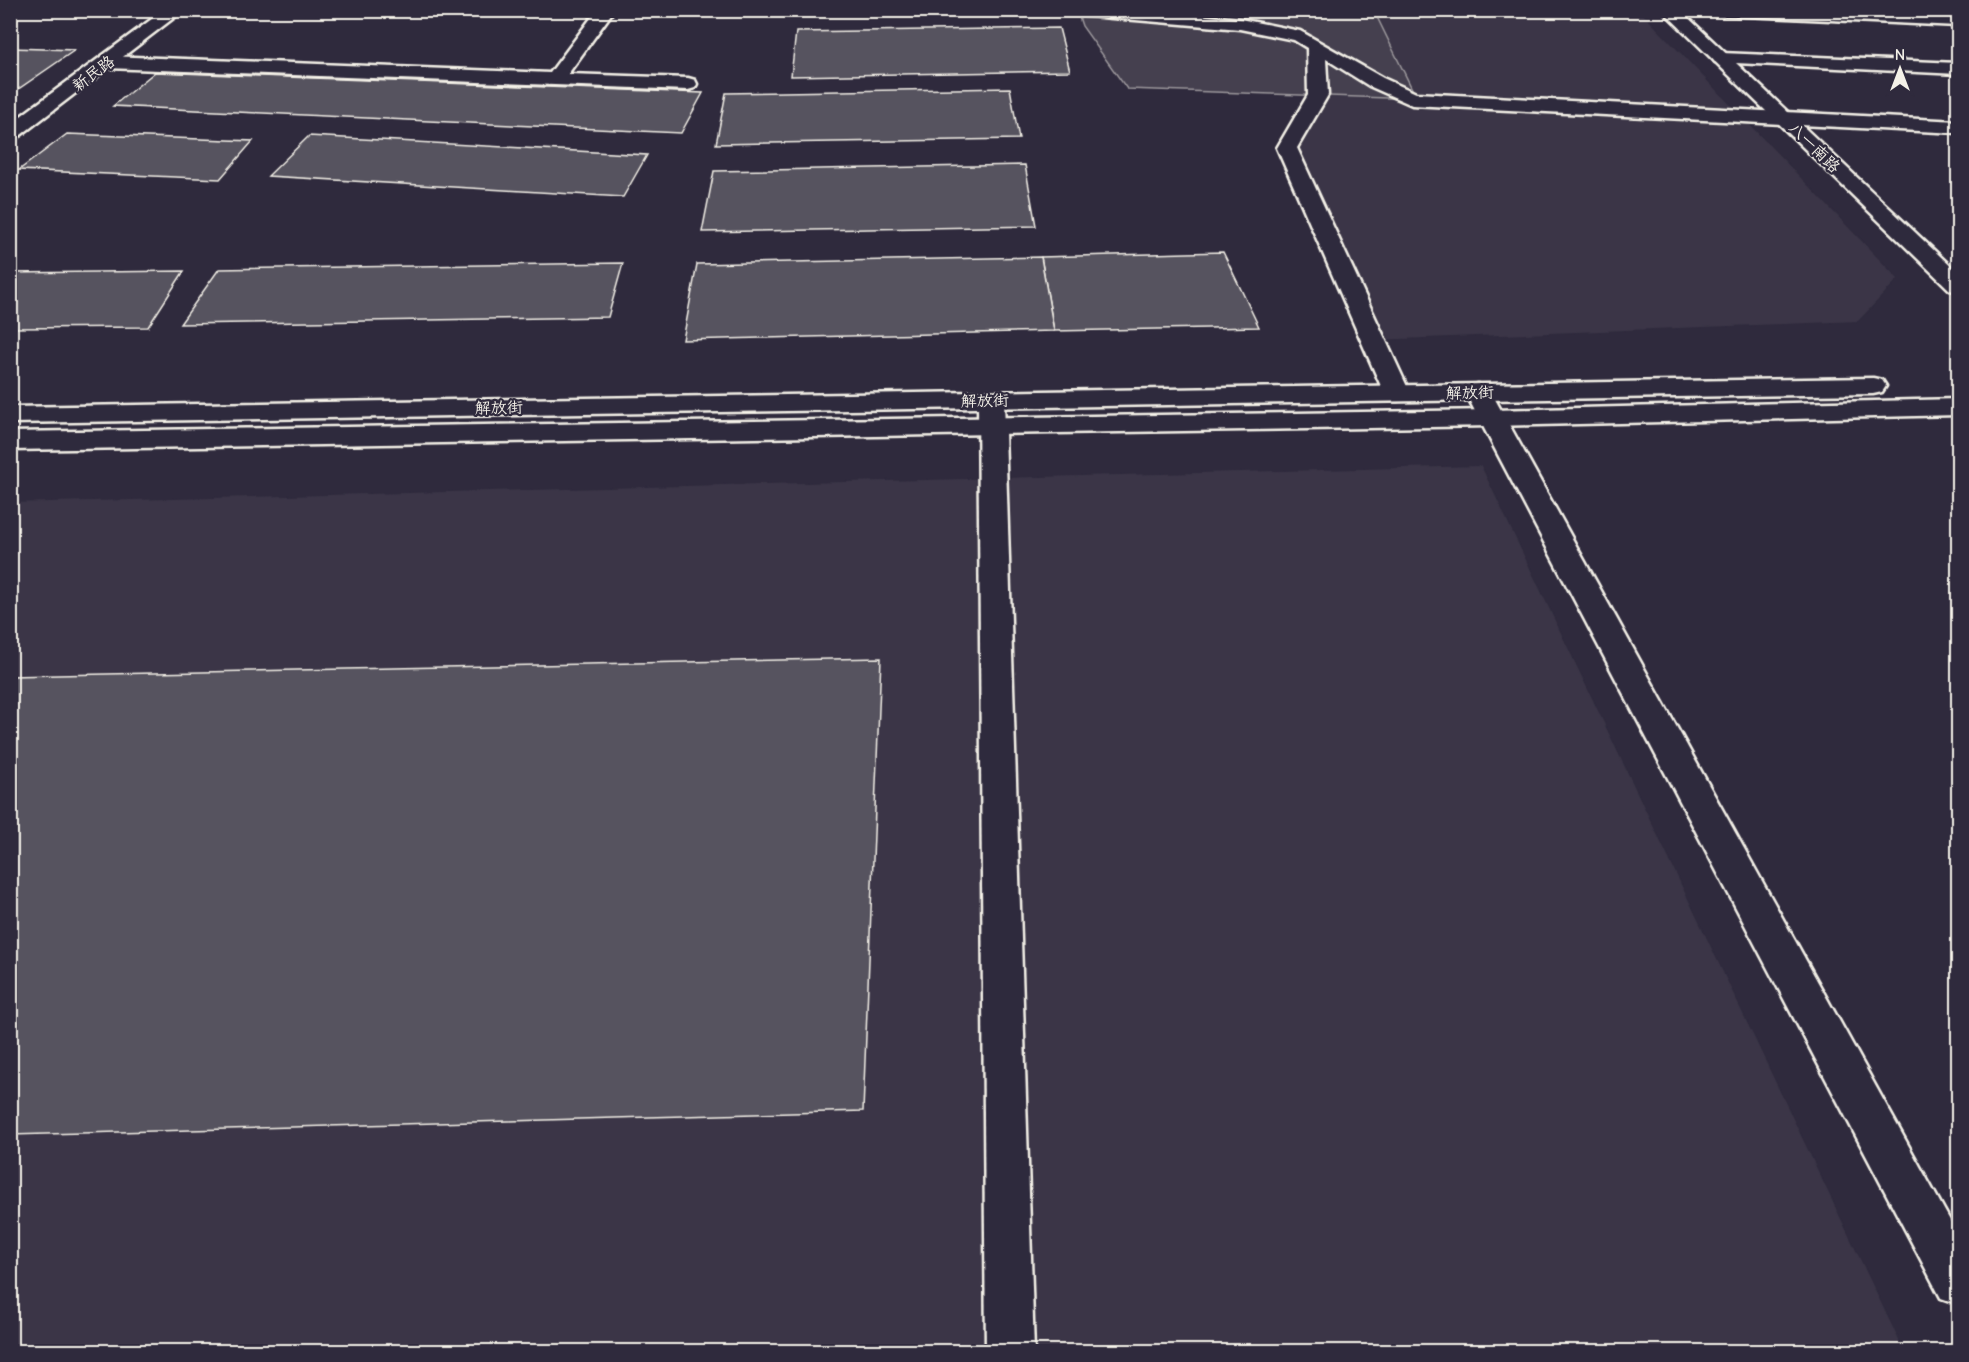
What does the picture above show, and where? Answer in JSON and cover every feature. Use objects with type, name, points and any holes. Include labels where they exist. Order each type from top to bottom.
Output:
[{"type":"street","name":"新民路","points":[[10,135],[176,10]]},
{"type":"street","points":[[555,79],[606,10]]},
{"type":"street","points":[[1077,10],[1240,24],[1300,36],[1376,82],[1412,99],[1959,127]]},
{"type":"street","name":"八一南路","points":[[1670,10],[1959,285]]},
{"type":"street","name":"八一南路","points":[[1691,10],[1838,144]]},
{"type":"street","points":[[1724,10],[1959,21]]},
{"type":"street","points":[[1316,46],[1318,96],[1287,148],[1397,393]]},
{"type":"street","points":[[1721,58],[1959,69]]},
{"type":"street","points":[[107,62],[688,84]]},
{"type":"street","name":"解放街","points":[[10,415],[991,413],[1397,393],[1485,405],[1959,385]]},
{"type":"street","points":[[1485,405],[1959,1281]]},
{"type":"street","points":[[10,441],[991,413],[1485,405],[1959,406]]},
{"type":"street","points":[[991,413],[1010,1352]]},
{"type":"shaded area","points":[[1077,11],[1374,11],[1417,99],[1127,89],[1082,26]]},
{"type":"shaded area","points":[[1374,11],[1640,11],[1898,279],[1858,321],[1373,340],[1287,148],[1318,95],[1417,99]]},
{"type":"shaded area","points":[[1481,466],[1904,1351],[11,1351],[10,503]]},
{"type":"building","points":[[1059,28],[1070,71],[791,76],[796,32]]},
{"type":"building","points":[[10,48],[75,50],[14,92],[10,92]]},
{"type":"building","points":[[155,72],[703,93],[681,133],[113,106]]},
{"type":"building","points":[[1010,88],[1019,139],[716,144],[726,93]]},
{"type":"building","points":[[67,134],[253,141],[220,179],[19,170]]},
{"type":"building","points":[[309,136],[647,155],[623,197],[268,176]]},
{"type":"building","points":[[1025,165],[1036,226],[702,232],[714,171]]},
{"type":"building","points":[[1223,252],[1259,327],[1054,331],[1041,257]]},
{"type":"building","points":[[1041,257],[1054,331],[683,340],[697,264]]},
{"type":"building","points":[[623,263],[608,317],[180,324],[219,269]]},
{"type":"building","points":[[184,271],[148,327],[10,328],[10,273]]},
{"type":"building","points":[[881,658],[863,1111],[10,1135],[10,676]]}]
